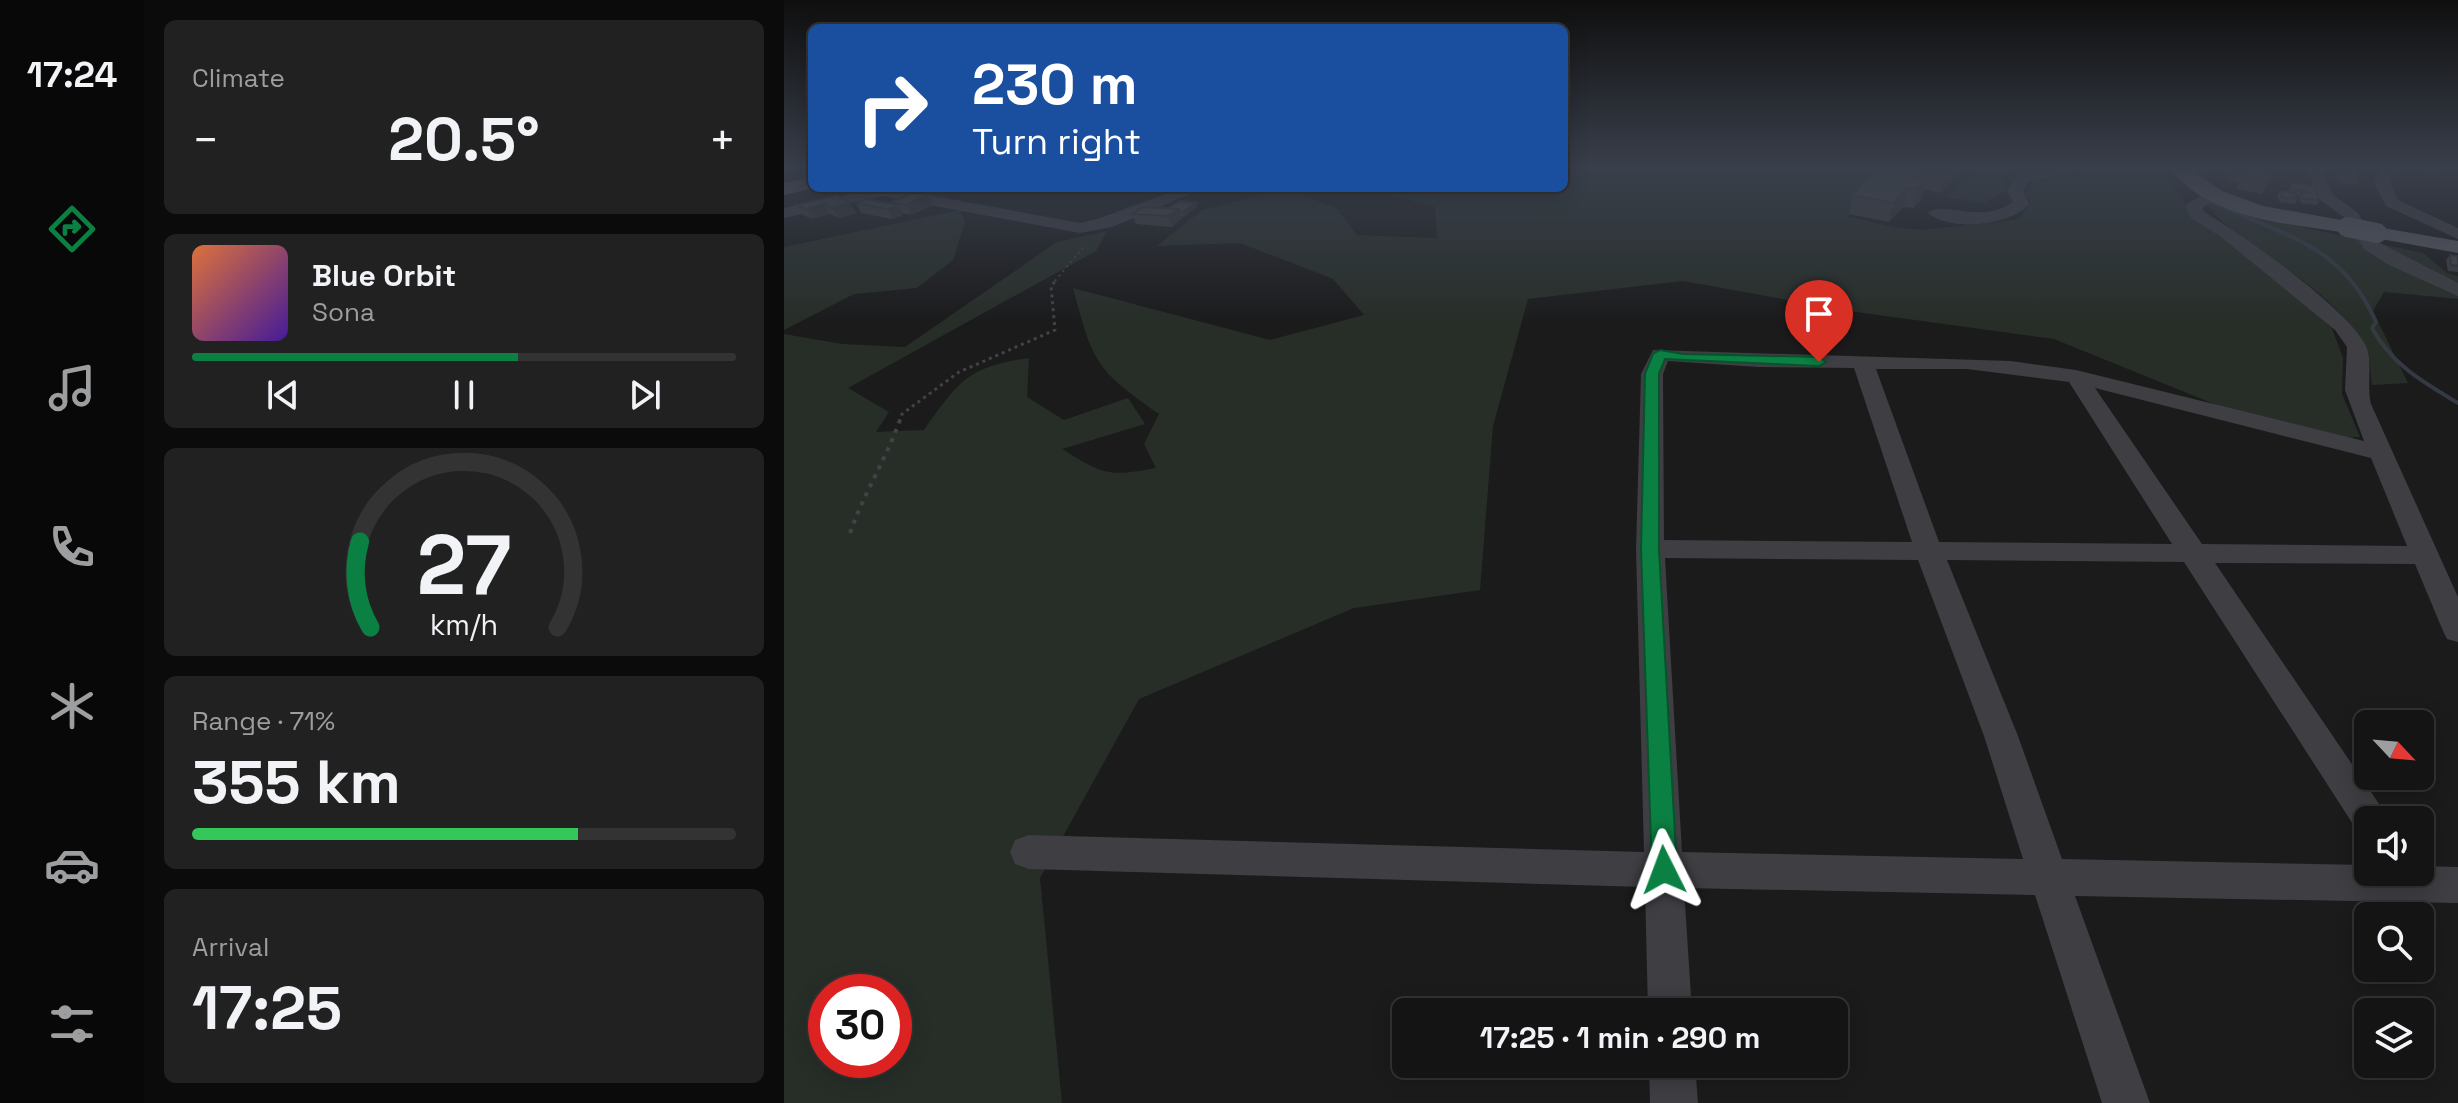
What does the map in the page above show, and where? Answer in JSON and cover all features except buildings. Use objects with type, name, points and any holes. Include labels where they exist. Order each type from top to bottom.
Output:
[{"type":"main road","points":[[2349,220],[2377,233],[2458,247]]},
{"type":"street","points":[[1030,220],[1060,226],[1097,226],[1111,220]]},
{"type":"street","points":[[2206,220],[2226,232],[2299,289],[2343,326],[2357,347],[2356,390],[2360,404],[2458,631]]},
{"type":"street","points":[[2347,220],[2370,245],[2395,261],[2458,290]]},
{"type":"street","points":[[2358,220],[2421,228]]},
{"type":"street","points":[[2429,220],[2458,234]]},
{"type":"street","points":[[1669,998],[1650,549],[1652,374],[1660,354],[1698,359],[1967,363],[2076,377],[2382,453]]},
{"type":"street","points":[[1863,362],[1929,551],[2001,736],[2046,876],[2126,1103]]},
{"type":"street","points":[[2076,377],[2362,806]]},
{"type":"street","points":[[1650,549],[2426,555]]},
{"type":"street","points":[[1029,852],[2354,885]]},
{"type":"street","points":[[2434,881],[2458,885]]},
{"type":"street","points":[[1673,1078],[1674,1103]]},
{"type":"path","points":[[850,533],[864,492],[889,451],[902,414],[959,372],[1055,330],[1051,286],[1097,226]]},
{"type":"shaded area","points":[[910,220],[965,222],[953,260],[917,288],[854,294],[784,330],[784,247]]},
{"type":"shaded area","points":[[1189,220],[1346,220],[1357,235],[1437,238],[1436,220],[1864,220],[1919,230],[2009,220],[2201,220],[2290,289],[2332,328],[2343,358],[2342,394],[2360,437],[2342,438],[2229,410],[2054,339],[1849,311],[1683,281],[1528,299],[1493,426],[1480,590],[1354,608],[1139,699],[1040,878],[1062,1103],[784,1103],[784,334],[842,344],[905,347],[1057,242],[1107,231],[1096,251],[848,388],[889,412],[876,432],[924,430],[946,399],[966,379],[991,366],[1029,358],[1027,397],[1064,420],[1128,398],[1145,424],[1062,449],[1107,472],[1156,468],[1144,444],[1159,414],[1121,386],[1100,362],[1086,333],[1073,288],[1270,340],[1364,315],[1333,279],[1240,243],[1157,246]]},
{"type":"shaded area","points":[[2221,220],[2271,220],[2423,253],[2447,273],[2458,276],[2458,299],[2384,292],[2373,311],[2408,383],[2372,385],[2367,348],[2333,306]]},
{"type":"waterway","points":[[2255,220],[2308,245],[2328,258],[2362,296],[2376,322],[2372,328],[2389,352],[2421,380],[2458,403]]},
{"type":"route","points":[[1664,870],[1650,549],[1652,374],[1660,354],[1683,358],[1819,362]]}]
